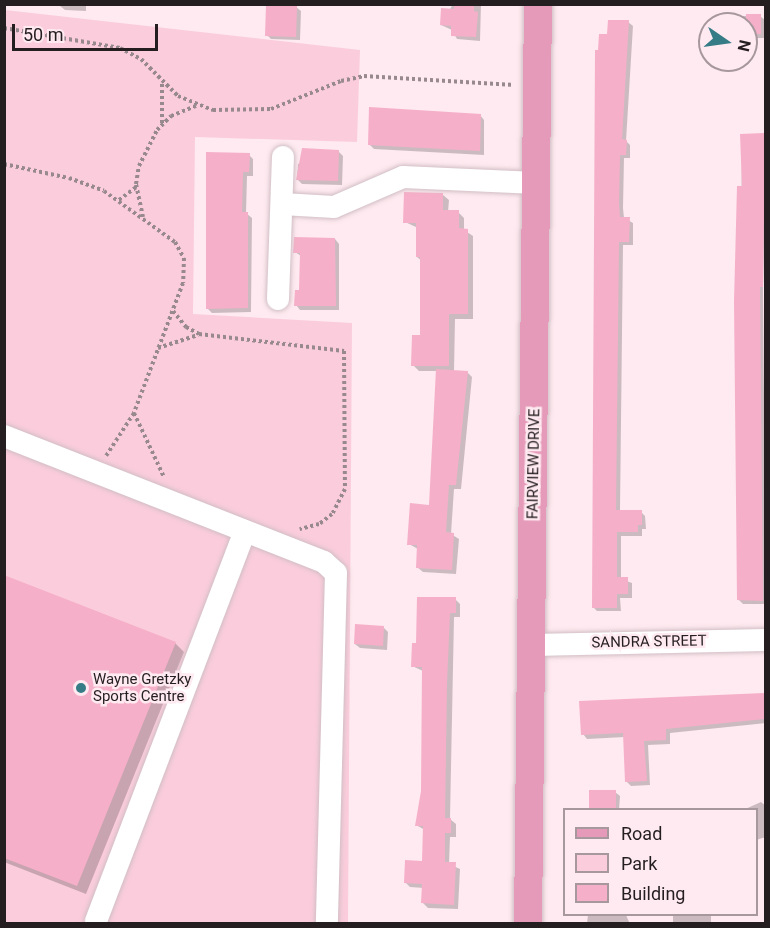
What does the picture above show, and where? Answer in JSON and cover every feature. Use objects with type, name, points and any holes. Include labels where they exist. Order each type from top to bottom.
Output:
[{"type":"main road","name":"FAIRVIEW DRIVE","points":[[528,924],[538,4]]},
{"type":"street","points":[[278,299],[283,157]]},
{"type":"street","points":[[282,204],[334,207],[403,177],[536,183]]},
{"type":"street","points":[[4,436],[324,562],[336,573],[327,924]]},
{"type":"street","points":[[99,923],[245,531]]},
{"type":"street","name":"SANDRA STREET","points":[[532,645],[765,640]]},
{"type":"path","points":[[4,28],[120,48],[141,59],[162,84],[195,106],[213,110],[271,109],[340,81],[363,76],[537,86]]},
{"type":"path","points":[[143,218],[136,187],[139,166],[162,124],[162,84]]},
{"type":"path","points":[[162,124],[195,106]]},
{"type":"path","points":[[4,164],[69,178],[119,200],[175,242],[184,258],[183,283],[134,413],[104,459]]},
{"type":"path","points":[[119,200],[136,187]]},
{"type":"path","points":[[173,310],[186,327],[199,334],[344,351],[345,489],[332,514],[319,524],[290,531]]},
{"type":"path","points":[[158,348],[199,334]]},
{"type":"path","points":[[134,413],[145,443],[167,482]]},
{"type":"green space","points":[[5,10],[360,50],[357,142],[195,137],[193,314],[352,323],[348,923],[5,923]]},
{"type":"building","points":[[266,4],[297,5],[296,37],[265,36]]},
{"type":"building","points":[[454,4],[474,4],[474,11],[478,12],[476,37],[451,36],[451,26],[440,25],[441,8],[454,9]]},
{"type":"building","points":[[758,14],[761,14],[761,34],[758,34]]},
{"type":"building","points":[[608,20],[629,20],[622,139],[627,140],[626,155],[620,155],[619,203],[620,217],[630,217],[629,242],[619,242],[616,510],[642,510],[642,525],[638,525],[638,532],[617,532],[617,577],[628,577],[628,594],[617,594],[617,608],[592,608],[595,50],[598,50],[599,34],[607,34]]},
{"type":"building","points":[[369,107],[481,114],[480,151],[368,145]]},
{"type":"building","points":[[765,133],[763,287],[760,287],[763,601],[737,600],[734,302],[737,186],[742,186],[740,134]]},
{"type":"building","points":[[302,148],[339,150],[338,181],[296,180]]},
{"type":"building","points":[[206,152],[250,153],[249,172],[243,172],[242,212],[248,212],[248,308],[206,309]]},
{"type":"building","points":[[404,192],[443,193],[443,210],[459,210],[459,228],[468,229],[468,314],[449,314],[449,366],[411,366],[412,335],[420,335],[420,257],[416,257],[416,223],[403,223]]},
{"type":"building","points":[[294,237],[335,238],[336,306],[294,306],[295,290],[299,290],[300,253],[293,253]]},
{"type":"building","points":[[436,369],[468,371],[456,485],[449,485],[446,532],[454,533],[452,570],[416,568],[417,545],[407,545],[410,503],[429,505]]},
{"type":"building","name":"Wayne Gretzky Sports Centre","points":[[4,575],[176,642],[77,886],[4,858]]},
{"type":"building","points":[[417,597],[456,597],[456,613],[450,613],[445,818],[451,818],[451,833],[445,833],[445,862],[456,862],[454,905],[421,903],[422,884],[404,883],[405,860],[422,861],[423,826],[415,826],[421,791],[422,667],[411,667],[412,643],[416,643]]},
{"type":"building","points":[[355,624],[384,626],[383,646],[354,644]]},
{"type":"building","points":[[765,693],[765,719],[666,729],[666,740],[644,741],[647,781],[625,782],[623,733],[581,735],[579,701]]},
{"type":"building","points":[[589,790],[616,790],[616,808],[589,808]]},
{"type":"place","name":"Wayne Gretzky Sports Centre","points":[[81,688]]}]
